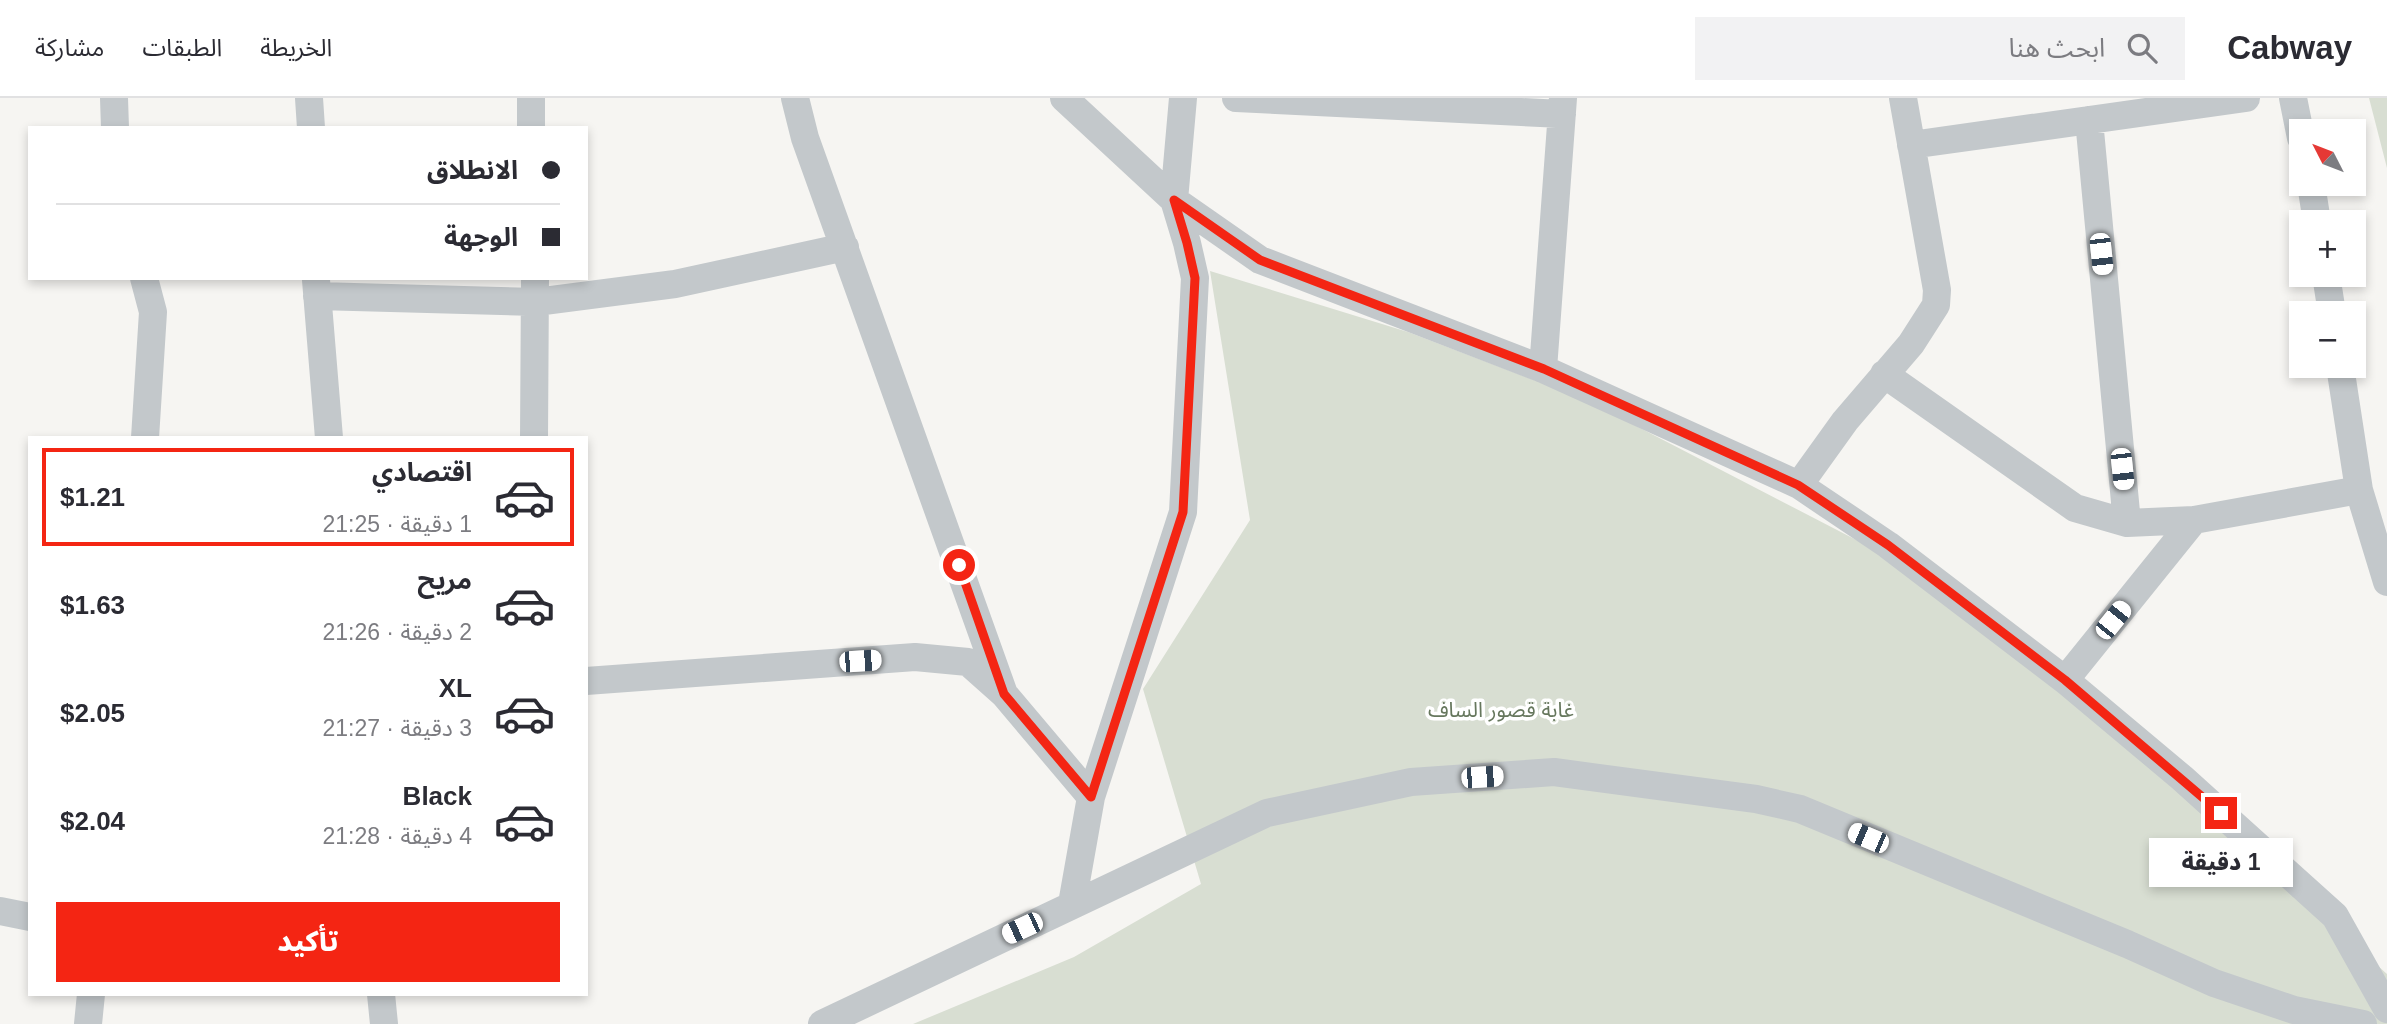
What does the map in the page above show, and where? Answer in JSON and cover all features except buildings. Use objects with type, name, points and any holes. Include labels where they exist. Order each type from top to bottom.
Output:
[{"type":"street","points":[[114,98],[115,126]]},
{"type":"street","points":[[309,98],[310,126]]},
{"type":"street","points":[[531,98],[531,126]]},
{"type":"street","points":[[795,98],[805,138],[1004,694]]},
{"type":"street","points":[[1063,98],[1174,200],[1260,260],[1544,369],[1798,485],[1888,545],[2065,680],[2182,778],[2335,916],[2387,1009]]},
{"type":"street","points":[[1072,904],[1091,797],[1183,512],[1195,278],[1174,200],[1183,98]]},
{"type":"street","points":[[1236,98],[1562,106],[1544,369]]},
{"type":"street","points":[[1798,485],[1845,421],[1911,344],[1936,305],[1937,290],[1903,98]]},
{"type":"street","points":[[1911,145],[2246,98]]},
{"type":"street","points":[[2293,98],[2297,119]]},
{"type":"street","points":[[2088,120],[2127,523]]},
{"type":"street","points":[[329,436],[317,287],[536,290],[675,284],[845,247]]},
{"type":"street","points":[[145,280],[153,312],[145,436]]},
{"type":"street","points":[[534,436],[536,290]]},
{"type":"street","points":[[1884,374],[2075,508],[2127,523],[2194,520],[2359,490]]},
{"type":"street","points":[[2342,378],[2359,490],[2387,582]]},
{"type":"street","points":[[2065,680],[2194,520]]},
{"type":"street","points":[[588,681],[915,657],[968,662],[1004,694],[1091,797]]},
{"type":"street","points":[[822,1024],[1267,813],[1411,782],[1554,772],[1756,799],[1800,809],[2127,944],[2214,983],[2294,1010],[2363,1024]]},
{"type":"street","points":[[0,911],[28,918]]},
{"type":"street","points":[[88,1024],[91,996]]},
{"type":"street","points":[[381,996],[384,1024]]},
{"type":"green space","points":[[2369,98],[2387,98],[2387,168]]},
{"type":"green space","name":"غابة قصور الساف","points":[[1210,271],[1408,332],[1586,400],[1866,545],[2074,697],[2387,974],[2387,1024],[913,1024],[1074,957],[1201,884],[1143,689],[1250,520]]},
{"type":"route","points":[[959,565],[1004,694],[1091,797],[1183,512],[1195,278],[1174,200],[1260,260],[1544,369],[1798,485],[1888,545],[2065,680],[2221,813]]}]
